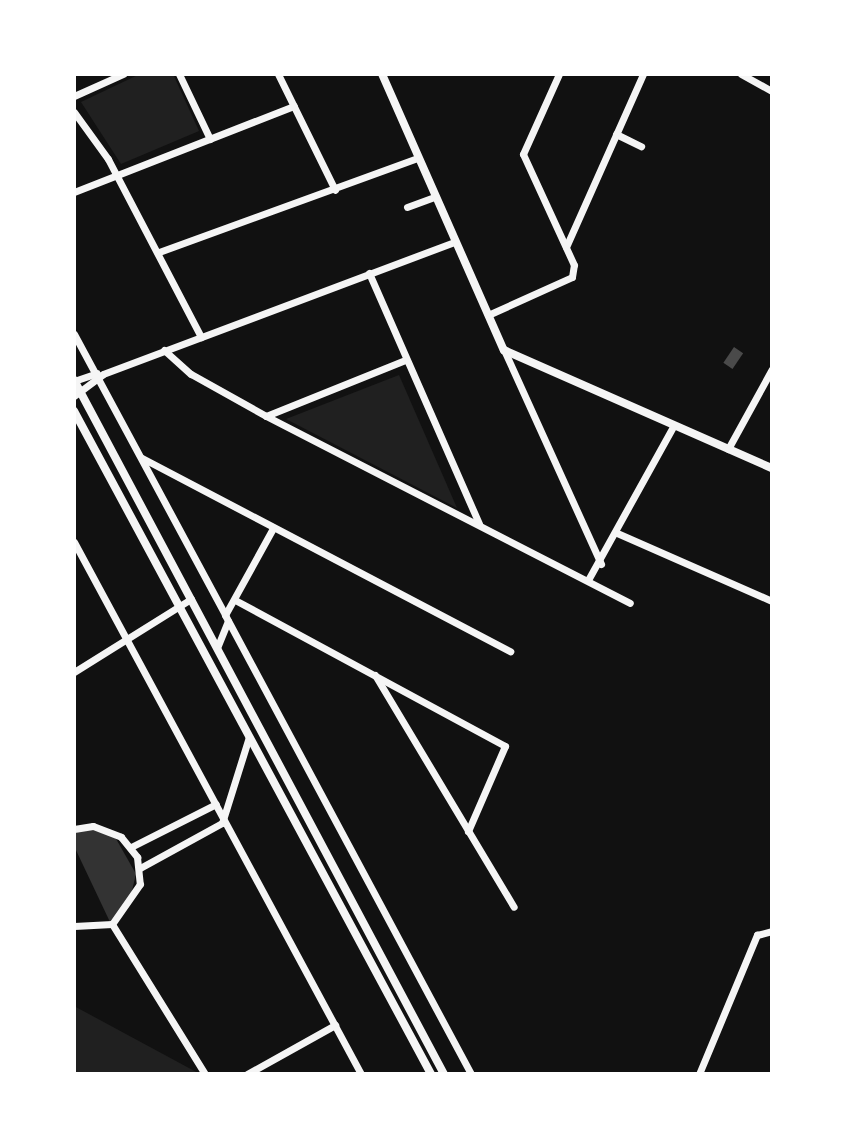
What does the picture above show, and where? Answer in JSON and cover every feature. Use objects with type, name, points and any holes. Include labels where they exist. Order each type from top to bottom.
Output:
[{"type":"street","points":[[74,96],[123,74]]},
{"type":"street","points":[[179,74],[210,139]]},
{"type":"street","points":[[278,74],[335,190]]},
{"type":"street","points":[[382,74],[434,197],[601,564]]},
{"type":"street","points":[[488,315],[569,282],[574,270],[523,154],[559,74]]},
{"type":"street","points":[[566,247],[643,74]]},
{"type":"street","points":[[741,74],[772,91]]},
{"type":"street","points":[[74,192],[294,106]]},
{"type":"street","points":[[74,112],[117,176],[201,337]]},
{"type":"street","points":[[616,134],[641,146]]},
{"type":"street","points":[[159,252],[417,158]]},
{"type":"street","points":[[407,207],[434,197]]},
{"type":"street","points":[[444,1074],[191,599],[77,394],[74,381],[98,375],[455,242]]},
{"type":"street","points":[[369,273],[479,524]]},
{"type":"street","points":[[74,334],[471,1074]]},
{"type":"street","points":[[164,350],[191,374],[266,416],[630,603]]},
{"type":"street","points":[[504,350],[772,468]]},
{"type":"street","points":[[266,416],[405,360]]},
{"type":"street","points":[[728,449],[772,369]]},
{"type":"street","points":[[77,394],[98,375]]},
{"type":"street","points":[[74,411],[431,1074]]},
{"type":"street","points":[[588,580],[601,564],[674,425]]},
{"type":"street","points":[[142,458],[272,530],[510,651]]},
{"type":"street","points":[[217,648],[235,600],[272,530]]},
{"type":"street","points":[[617,533],[772,601]]},
{"type":"street","points":[[74,542],[132,638],[222,823],[361,1074]]},
{"type":"street","points":[[74,672],[191,599]]},
{"type":"street","points":[[235,600],[505,746],[502,767],[468,831]]},
{"type":"street","points":[[374,673],[514,907]]},
{"type":"street","points":[[140,868],[222,823],[249,737]]},
{"type":"street","points":[[131,847],[213,803],[226,806]]},
{"type":"street","points":[[74,829],[108,830],[131,847],[140,868],[136,901],[112,924],[74,926]]},
{"type":"street","points":[[112,924],[205,1074]]},
{"type":"street","points":[[699,1074],[757,935],[772,931]]},
{"type":"street","points":[[247,1074],[335,1025]]},
{"type":"shaded area","points":[[140,74],[173,74],[199,131],[121,164],[81,102]]},
{"type":"shaded area","points":[[399,375],[457,508],[286,419]]},
{"type":"shaded area","points":[[89,829],[115,837],[136,874],[128,907],[110,922],[74,846],[74,833]]},
{"type":"shaded area","points":[[74,1006],[200,1074],[74,1074]]},
{"type":"building","points":[[734,347],[743,353],[732,369],[723,363]]}]
